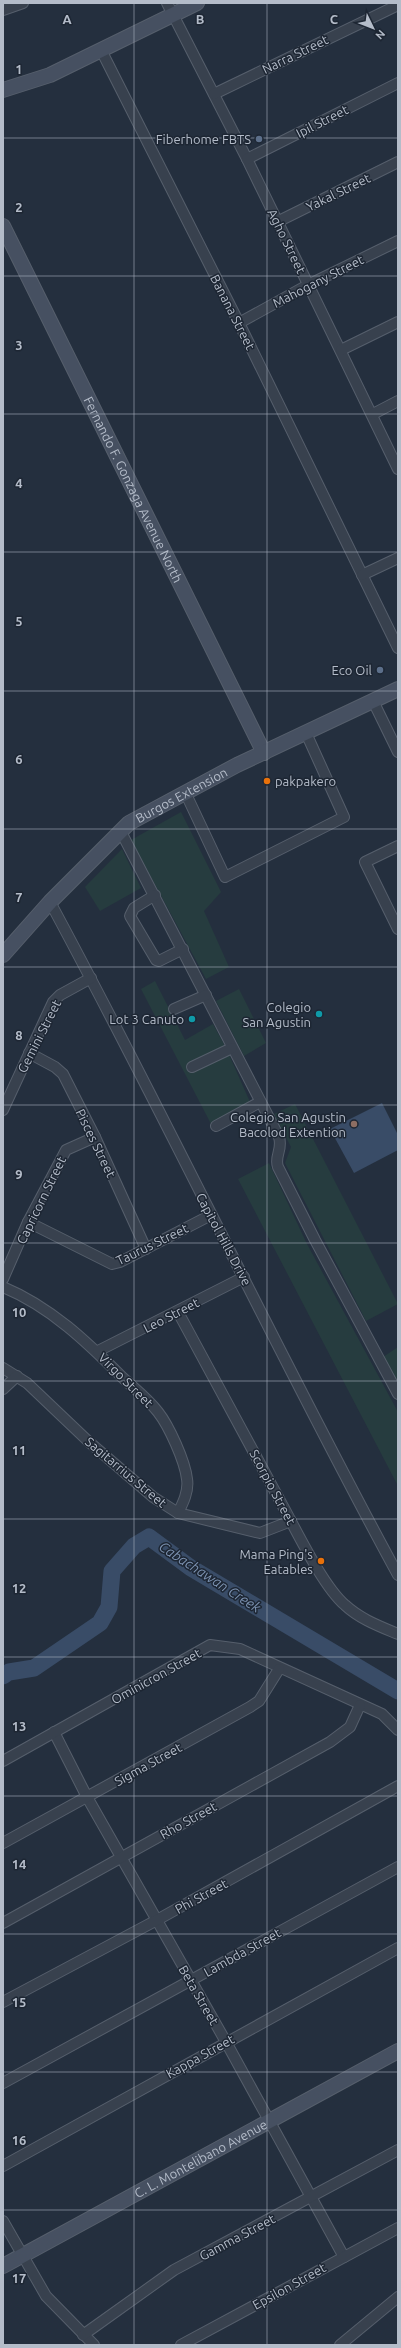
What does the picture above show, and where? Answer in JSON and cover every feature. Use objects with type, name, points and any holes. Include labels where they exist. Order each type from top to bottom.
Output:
[{"type":"street","points":[[3,10],[24,3]]},
{"type":"street","points":[[3,90],[50,75],[101,50],[170,9],[197,3]]},
{"type":"street","name":"Narra Street","points":[[214,94],[398,5]]},
{"type":"street","name":"Agho Street","points":[[170,9],[247,159],[373,414],[398,469]]},
{"type":"street","name":"Banana Street","points":[[101,50],[239,323],[398,648]]},
{"type":"street","name":"Ipil Street","points":[[247,159],[398,83]]},
{"type":"street","name":"Yakal Street","points":[[277,222],[398,162]]},
{"type":"street","name":"Fernando F. Gonzaga Avenue North","points":[[3,226],[264,753]]},
{"type":"street","name":"Mahogany Street","points":[[239,323],[308,285],[398,241]]},
{"type":"street","points":[[341,350],[398,322]]},
{"type":"street","points":[[373,414],[398,401]]},
{"type":"street","points":[[362,575],[398,558]]},
{"type":"street","name":"Burgos Extension","points":[[3,955],[50,902],[120,830],[185,792],[398,689]]},
{"type":"street","points":[[373,701],[398,752]]},
{"type":"street","points":[[185,792],[226,877],[239,871],[344,817],[306,733]]},
{"type":"street","points":[[120,830],[183,948],[281,1145],[277,1159],[278,1167],[315,1240],[398,1394]]},
{"type":"street","points":[[398,846],[365,862],[394,913],[398,929]]},
{"type":"street","points":[[155,895],[134,908],[130,916],[156,960],[159,962],[183,948]]},
{"type":"street","name":"Capitol Hills Drive","points":[[50,902],[91,978],[211,1215],[398,1575]]},
{"type":"street","name":"Gemini Street","points":[[3,1110],[53,1002],[60,995],[91,978]]},
{"type":"street","points":[[174,1008],[206,995]]},
{"type":"street","points":[[192,1067],[232,1048]]},
{"type":"street","name":"Pisces Street","points":[[29,1053],[55,1067],[63,1074],[95,1137],[146,1249]]},
{"type":"street","points":[[216,1126],[260,1102]]},
{"type":"street","name":"Capricorn Street","points":[[3,1279],[28,1222],[66,1150],[95,1137]]},
{"type":"street","name":"Taurus Street","points":[[28,1222],[112,1264],[120,1262],[211,1215]]},
{"type":"street","name":"Leo Street","points":[[98,1351],[178,1312],[244,1277]]},
{"type":"street","name":"Virgo Street","points":[[3,1287],[36,1303],[98,1351],[159,1414],[176,1446],[187,1479],[186,1495],[178,1513]]},
{"type":"street","name":"Scorpio Street","points":[[178,1312],[291,1521],[334,1593],[344,1605],[372,1623],[398,1634]]},
{"type":"street","name":"Sagitarrius Street","points":[[3,1368],[27,1383],[64,1420],[153,1498],[178,1513],[260,1533],[291,1521]]},
{"type":"street","points":[[3,1389],[17,1376]]},
{"type":"street","name":"Ominicron Street","points":[[3,1761],[210,1645],[240,1649],[279,1669],[360,1706],[382,1714],[398,1730]]},
{"type":"street","name":"Sigma Street","points":[[3,1843],[250,1707],[259,1701],[279,1669]]},
{"type":"street","name":"Rho Street","points":[[3,1923],[330,1742],[350,1727],[360,1706]]},
{"type":"street","name":"Beta Street","points":[[54,1732],[87,1797],[122,1856],[226,2042],[270,2121],[310,2198],[344,2257]]},
{"type":"street","name":"Phi Street","points":[[3,2002],[157,1920],[398,1786]]},
{"type":"street","name":"Lambda Street","points":[[3,2083],[398,1867]]},
{"type":"street","name":"Kappa Street","points":[[3,2166],[398,1948]]},
{"type":"street","name":"C. L. Montelibano Avenue","points":[[3,2266],[398,2051]]},
{"type":"street","name":"Gamma Street","points":[[83,2335],[174,2270],[398,2150]]},
{"type":"street","points":[[3,2221],[21,2256],[46,2296],[94,2345]]},
{"type":"street","name":"Epsilon Street","points":[[181,2345],[398,2228]]},
{"type":"street","points":[[340,2345],[398,2297]]},
{"type":"green space","points":[[181,812],[221,892],[204,911],[229,967],[206,979],[131,840]]},
{"type":"green space","points":[[122,849],[141,888],[100,911],[85,887]]},
{"type":"green space","points":[[155,981],[185,1040],[213,1024],[227,1050],[250,1102],[211,1124],[141,989]]},
{"type":"green space","points":[[239,989],[266,1043],[244,1056],[216,1001]]},
{"type":"green space","points":[[295,1104],[398,1304],[366,1321],[285,1163],[291,1147],[274,1114]]},
{"type":"green space","points":[[269,1163],[307,1244],[398,1412],[398,1486],[238,1179]]},
{"type":"green space","points":[[398,1347],[398,1387],[383,1357]]},
{"type":"water","points":[[382,1103],[398,1135],[398,1150],[354,1173],[330,1129]]},
{"type":"waterway","name":"Cabachawan Creek","points":[[3,1676],[9,1672],[34,1668],[100,1623],[109,1607],[112,1571],[134,1546],[149,1537],[191,1568],[398,1691]]},
{"type":"place","name":"Fiberhome FBTS","points":[[259,139]]},
{"type":"place","name":"Eco Oil","points":[[380,670]]},
{"type":"place","name":"pakpakero","points":[[267,781]]},
{"type":"place","name":"Colegio San Agustin","points":[[319,1014]]},
{"type":"place","name":"Lot 3 Canuto","points":[[192,1019]]},
{"type":"place","name":"Colegio San Agustin Bacolod Extention","points":[[354,1124]]},
{"type":"place","name":"Mama Ping's Eatables","points":[[321,1561]]}]
